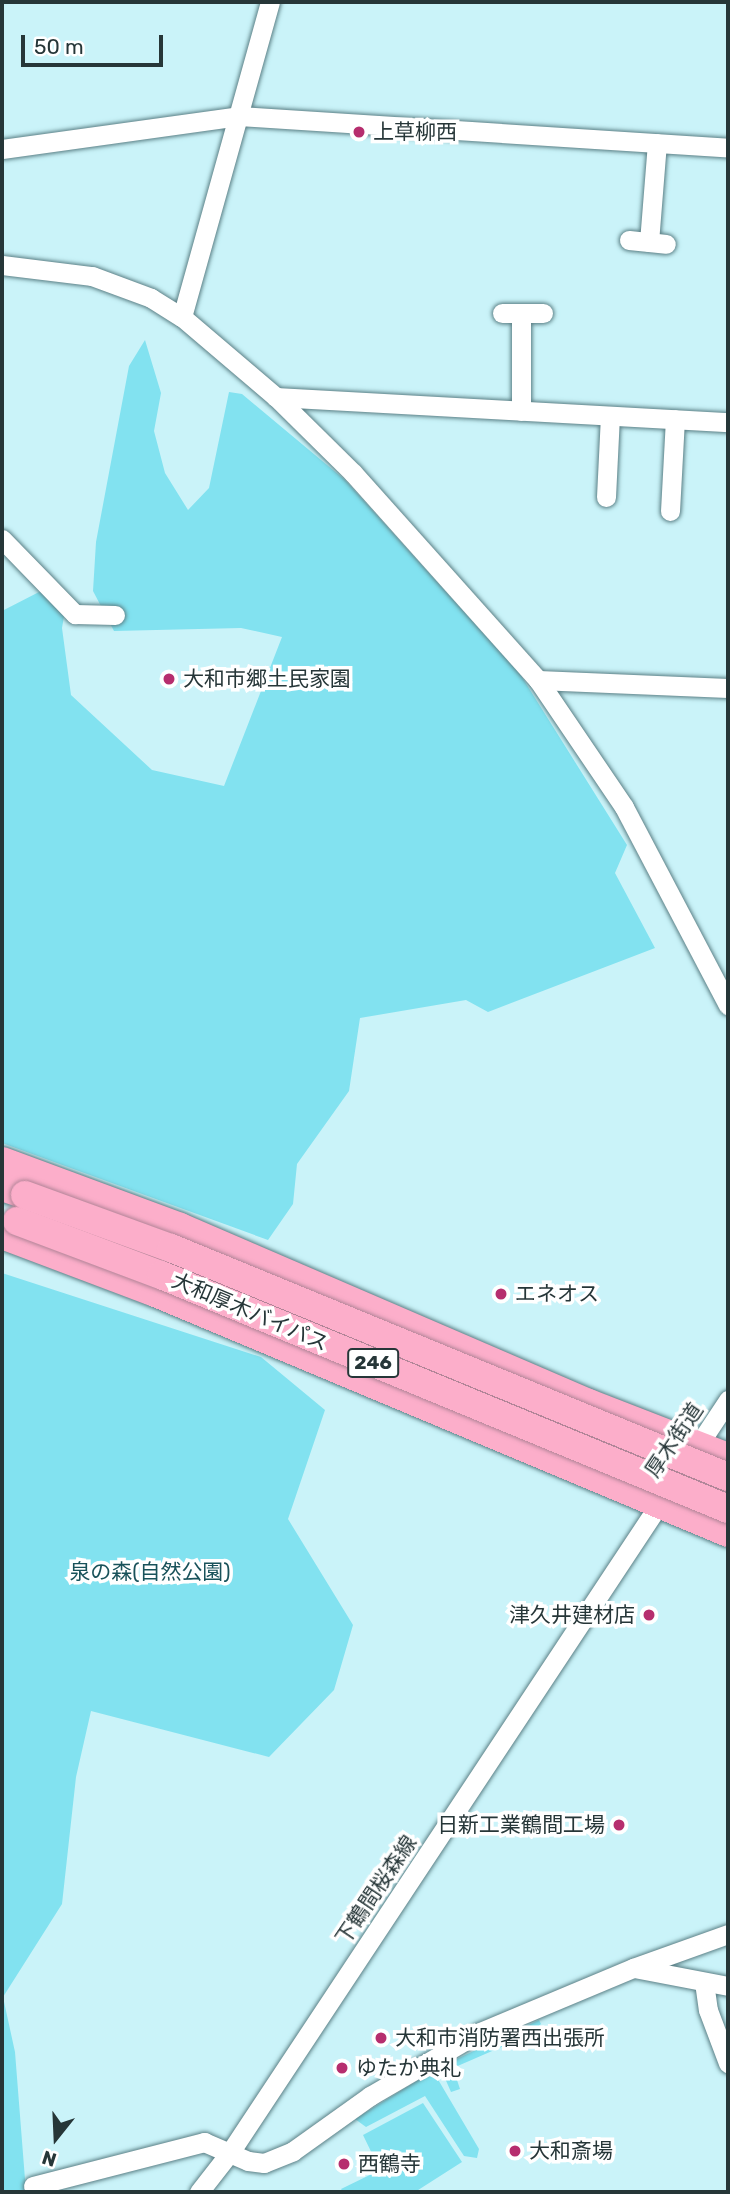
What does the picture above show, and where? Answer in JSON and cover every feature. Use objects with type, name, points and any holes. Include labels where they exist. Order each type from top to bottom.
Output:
[{"type":"highway","name":"246","points":[[2,1161],[180,1227],[728,1457]]},
{"type":"highway","name":"246","points":[[9,1211],[153,1292],[728,1533]]},
{"type":"highway","name":"大和厚木バイパス","points":[[9,1211],[171,1248],[728,1477]]},
{"type":"highway","name":"大和厚木バイパス","points":[[9,1211],[728,1508]]},
{"type":"street","points":[[182,317],[270,2]]},
{"type":"street","points":[[2,149],[239,116],[728,148]]},
{"type":"street","points":[[629,240],[658,243],[657,143]]},
{"type":"street","points":[[2,265],[92,276],[126,285],[182,317],[276,397],[353,473],[538,680],[624,807],[728,1004]]},
{"type":"street","points":[[521,411],[511,313],[543,313]]},
{"type":"street","points":[[276,397],[728,422]]},
{"type":"street","points":[[606,497],[610,416]]},
{"type":"street","points":[[670,511],[675,419]]},
{"type":"street","points":[[2,539],[75,614],[115,615]]},
{"type":"street","points":[[538,680],[728,688]]},
{"type":"street","name":"厚木街道","points":[[658,1505],[728,1400]]},
{"type":"street","name":"下鶴間桜森線","points":[[199,2192],[231,2151],[658,1505]]},
{"type":"street","points":[[33,2186],[204,2142],[231,2151],[247,2161],[264,2163],[293,2151],[370,2096],[480,2032],[633,1968],[728,1934]]},
{"type":"street","points":[[633,1968],[728,1986]]},
{"type":"street","points":[[705,1982],[708,2010],[728,2063]]},
{"type":"green space","points":[[145,340],[161,393],[154,431],[165,473],[188,510],[209,488],[229,392],[242,394],[345,480],[520,674],[627,845],[615,873],[655,948],[488,1012],[466,1000],[360,1018],[349,1091],[297,1164],[293,1204],[268,1240],[2,1143],[2,611],[39,592],[68,593],[62,628],[71,695],[152,770],[224,786],[282,637],[241,628],[114,631],[93,591],[96,542],[129,366]]},
{"type":"green space","name":"泉の森(自然公園)","points":[[2,1273],[261,1357],[325,1410],[288,1519],[353,1625],[334,1690],[269,1757],[91,1711],[76,1777],[62,1904],[3,1997],[15,2052],[26,2192],[2,2192]]},
{"type":"green space","points":[[539,2020],[541,2024],[527,2036],[453,2068],[460,2089],[451,2092],[440,2067]]},
{"type":"green space","points":[[433,2071],[479,2149],[477,2158],[464,2156],[425,2096],[366,2127],[355,2119]]},
{"type":"green space","points":[[423,2103],[462,2162],[415,2192],[343,2192],[341,2189],[380,2170],[363,2135]]},
{"type":"place","name":"上草柳西","points":[[359,132]]},
{"type":"place","name":"大和市郷土民家園","points":[[169,679]]},
{"type":"place","name":"エネオス","points":[[501,1294]]},
{"type":"place","name":"津久井建材店","points":[[649,1615]]},
{"type":"place","name":"日新工業鶴間工場","points":[[619,1825]]},
{"type":"place","name":"大和市消防署西出張所","points":[[381,2038]]},
{"type":"place","name":"ゆたか典礼","points":[[342,2068]]},
{"type":"place","name":"大和斎場","points":[[515,2151]]},
{"type":"place","name":"西鶴寺","points":[[344,2164]]}]
